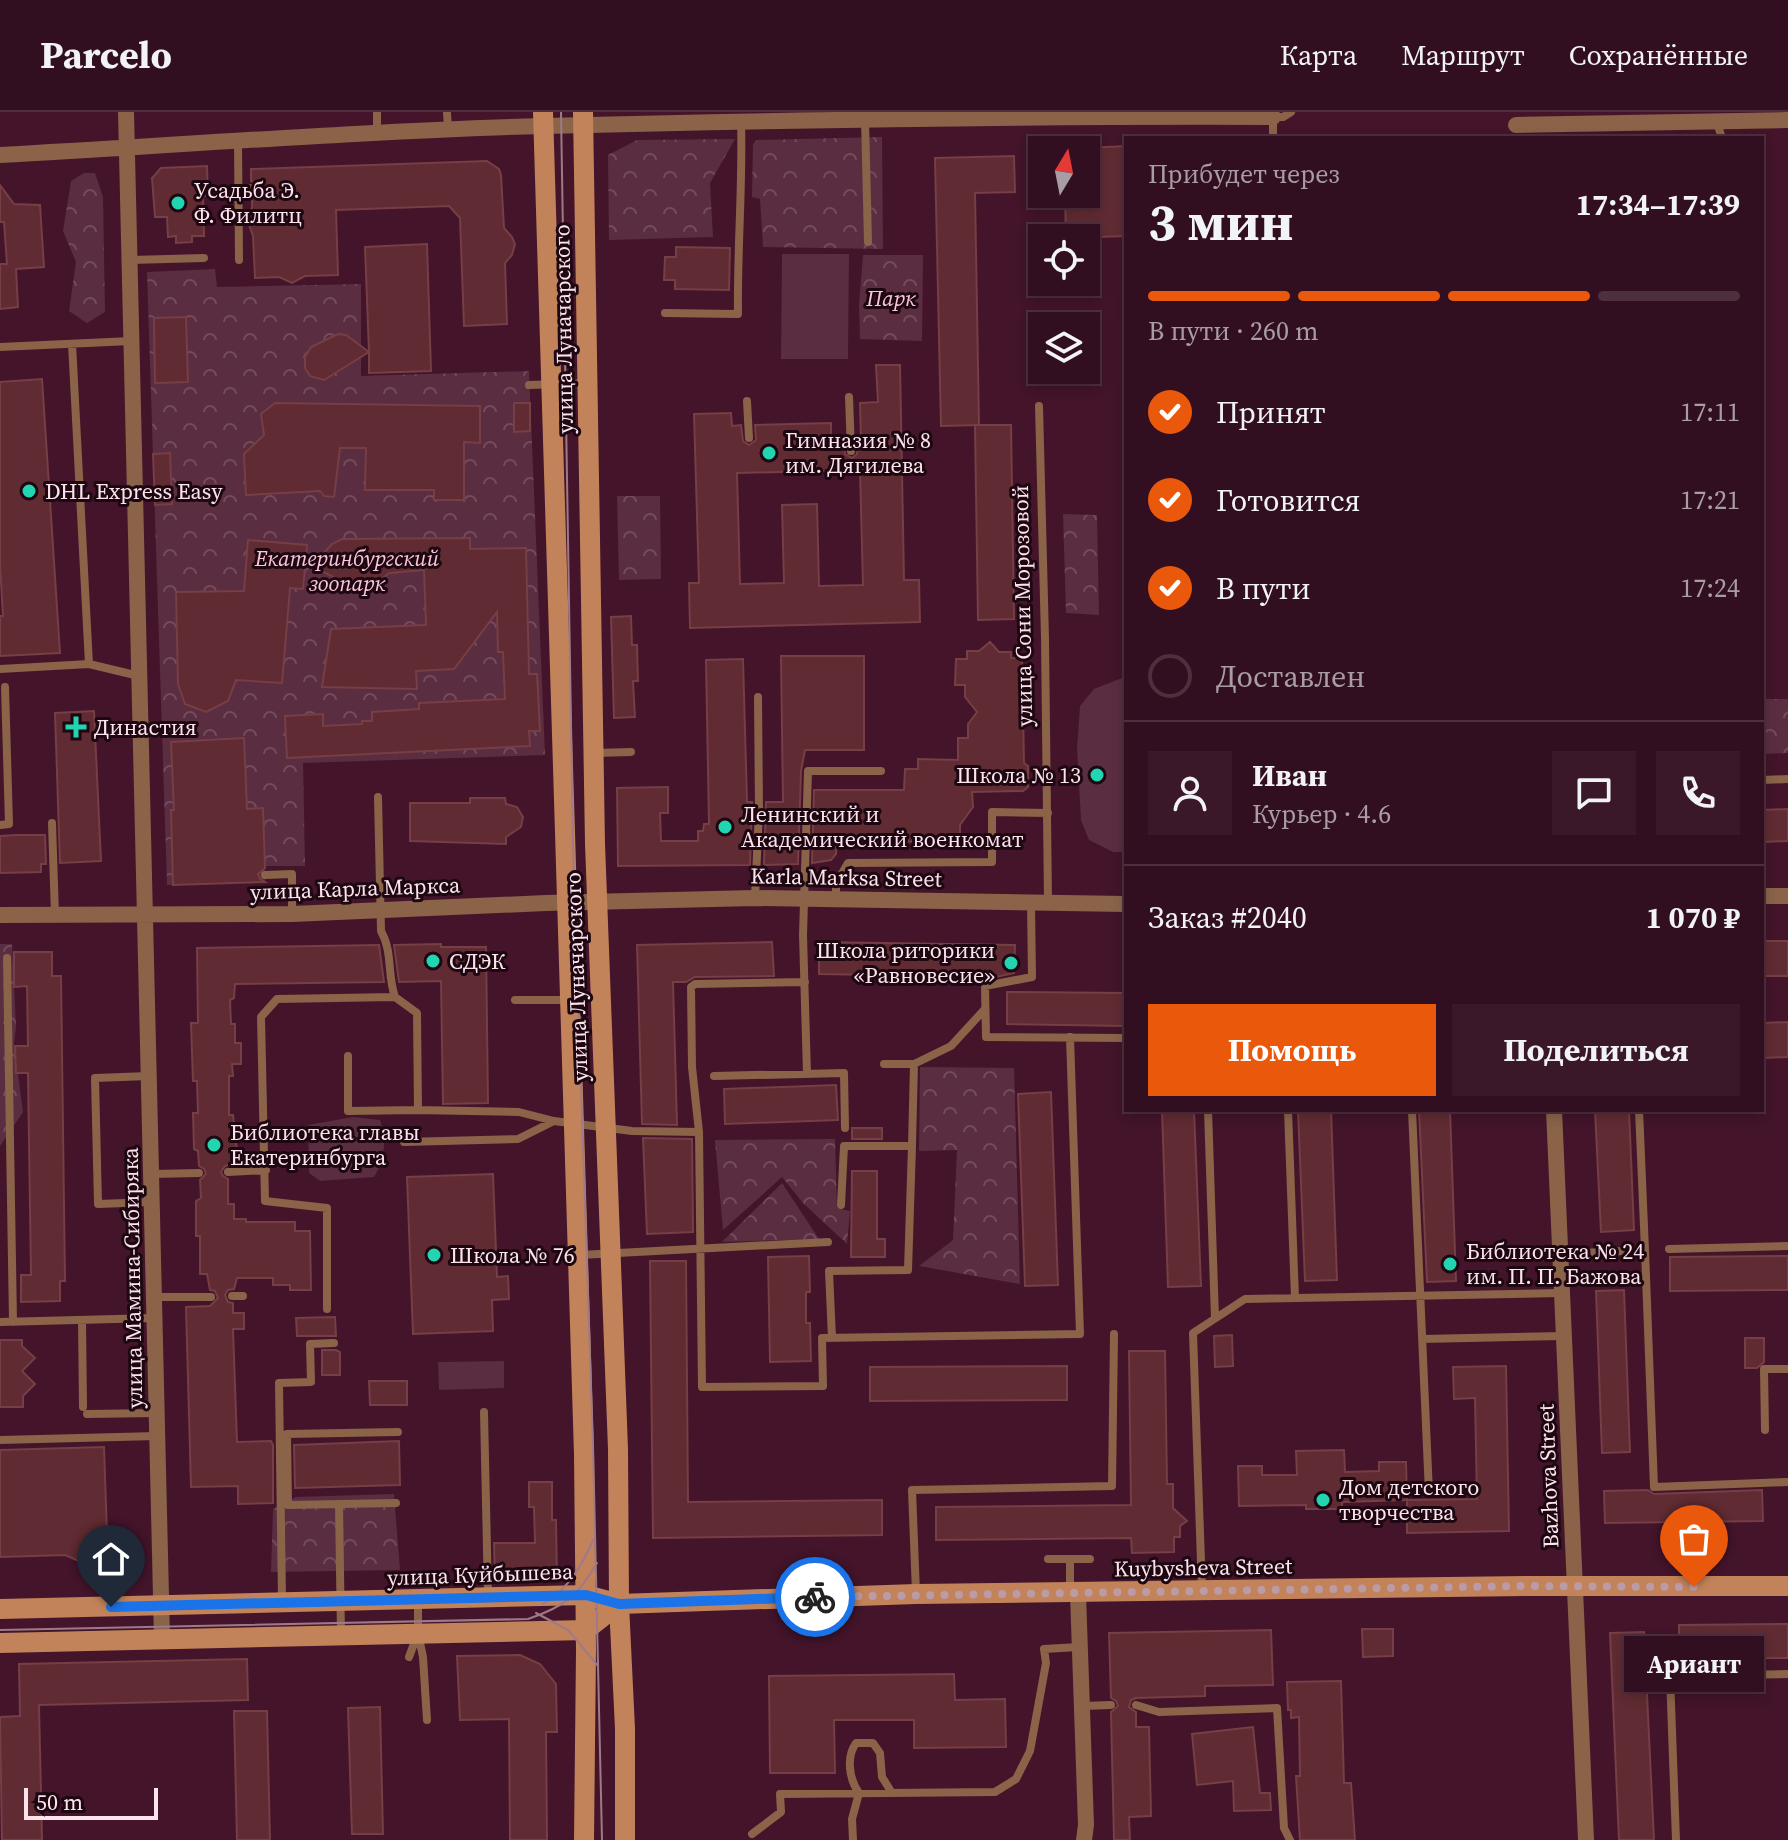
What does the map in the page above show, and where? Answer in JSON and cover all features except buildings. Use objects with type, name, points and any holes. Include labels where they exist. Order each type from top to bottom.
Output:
[{"type":"main road","name":"улица Луначарского","points":[[543,119],[568,1000],[563,1123],[576,1255],[584,1455],[584,1840]]},
{"type":"main road","name":"улица Луначарского","points":[[583,119],[597,902],[618,1449],[625,1840]]},
{"type":"main road","name":"Kuybysheva Street","points":[[619,1604],[916,1594],[1788,1586]]},
{"type":"main road","name":"улица Куйбышева","points":[[0,1609],[586,1595],[619,1604]]},
{"type":"main road","points":[[0,1643],[586,1630],[619,1604]]},
{"type":"street","name":"улица Мамина-Сибиряка","points":[[126,112],[162,1639]]},
{"type":"street","points":[[0,155],[448,131],[543,119],[741,120],[1050,114],[1273,117]]},
{"type":"street","points":[[1516,125],[1615,131],[1720,130],[1788,120]]},
{"type":"street","points":[[1764,896],[1788,896]]},
{"type":"street","name":"Karla Marksa Street","points":[[566,903],[804,898],[1124,904]]},
{"type":"street","name":"улица Карла Маркса","points":[[145,916],[292,914],[566,903]]},
{"type":"street","points":[[0,915],[145,916]]},
{"type":"street","name":"Bazhova Street","points":[[1554,1112],[1586,1840]]},
{"type":"street","points":[[1074,1594],[1082,1706],[1084,1840]]},
{"type":"lane","points":[[377,112],[378,135]]},
{"type":"lane","points":[[447,112],[448,131]]},
{"type":"lane","points":[[1273,136],[1273,117],[1283,117],[1291,112]]},
{"type":"lane","points":[[865,118],[868,242]]},
{"type":"lane","points":[[665,313],[738,314],[741,120]]},
{"type":"lane","points":[[238,142],[239,260]]},
{"type":"lane","points":[[238,189],[252,188]]},
{"type":"lane","points":[[130,260],[204,258]]},
{"type":"lane","points":[[0,347],[132,341]]},
{"type":"lane","points":[[72,344],[89,664]]},
{"type":"lane","points":[[529,385],[588,383]]},
{"type":"lane","points":[[849,397],[851,451]]},
{"type":"lane","points":[[747,401],[749,438]]},
{"type":"lane","name":"улица Сони Морозовой","points":[[985,1008],[985,986],[1032,977],[1048,813],[1039,406]]},
{"type":"lane","points":[[0,669],[89,664],[139,676]]},
{"type":"lane","points":[[0,825],[9,824],[5,687]]},
{"type":"lane","points":[[755,898],[759,811],[758,697]]},
{"type":"lane","points":[[594,753],[631,752]]},
{"type":"lane","points":[[807,1074],[804,898],[808,771],[881,771]]},
{"type":"lane","points":[[1764,780],[1788,779]]},
{"type":"lane","points":[[378,797],[381,931],[389,945],[389,982],[395,997],[417,1013],[418,1110]]},
{"type":"lane","points":[[836,899],[836,884],[848,863],[992,862],[992,812],[1048,813]]},
{"type":"lane","points":[[52,823],[56,916]]},
{"type":"lane","points":[[265,875],[292,874],[292,914]]},
{"type":"lane","points":[[7,958],[13,1322]]},
{"type":"lane","points":[[805,982],[692,986],[692,1067],[699,1132],[702,1387],[823,1386],[822,1338],[1080,1334],[1070,1037]]},
{"type":"lane","points":[[327,1309],[327,1208],[265,1201],[261,1017],[277,999],[395,997]]},
{"type":"lane","points":[[515,1000],[568,1000]]},
{"type":"lane","points":[[985,1008],[986,1037],[1124,1038]]},
{"type":"lane","points":[[884,1064],[914,1064],[951,1046],[985,1008]]},
{"type":"lane","points":[[348,1056],[348,1111],[519,1112],[605,1129],[699,1132]]},
{"type":"lane","points":[[832,1338],[829,1271],[908,1270],[914,1064]]},
{"type":"lane","points":[[714,1076],[844,1073],[845,1128]]},
{"type":"lane","points":[[149,1076],[95,1078],[98,1204],[152,1202]]},
{"type":"lane","points":[[1208,1112],[1215,1318]]},
{"type":"lane","points":[[1288,1112],[1295,1298]]},
{"type":"lane","points":[[1412,1112],[1429,1493]]},
{"type":"lane","points":[[1639,1112],[1654,1487],[1788,1482]]},
{"type":"lane","points":[[404,1142],[518,1139],[563,1123]]},
{"type":"lane","points":[[841,1205],[844,1146],[912,1146]]},
{"type":"lane","points":[[228,1172],[266,1170]]},
{"type":"lane","points":[[152,1174],[199,1173]]},
{"type":"lane","points":[[576,1255],[828,1242]]},
{"type":"lane","points":[[1669,1249],[1788,1246]]},
{"type":"lane","points":[[1561,1254],[1645,1250]]},
{"type":"lane","points":[[1202,1591],[1193,1333],[1245,1299],[1562,1293]]},
{"type":"lane","points":[[232,1296],[243,1296]]},
{"type":"lane","points":[[154,1297],[211,1297]]},
{"type":"lane","points":[[0,1322],[155,1318]]},
{"type":"lane","points":[[82,1320],[85,1410],[157,1413]]},
{"type":"lane","points":[[916,1594],[912,1490],[1112,1486],[1114,1334]]},
{"type":"lane","points":[[1422,1339],[1564,1336]]},
{"type":"lane","points":[[282,1603],[279,1383],[311,1382],[310,1344],[334,1343]]},
{"type":"lane","points":[[1765,1430],[1764,1369],[1788,1369]]},
{"type":"lane","points":[[484,1412],[488,1598]]},
{"type":"lane","points":[[396,1503],[288,1505],[287,1434],[398,1432]]},
{"type":"lane","points":[[0,1440],[46,1444],[157,1436]]},
{"type":"lane","points":[[339,1504],[341,1635]]},
{"type":"lane","points":[[1048,1559],[1090,1559]]},
{"type":"lane","points":[[1070,1559],[1074,1594]]},
{"type":"lane","points":[[418,1600],[418,1633],[423,1657],[427,1720]]},
{"type":"lane","points":[[409,1657],[418,1633]]},
{"type":"lane","points":[[752,1834],[781,1812],[780,1794],[995,1792],[1016,1779],[1030,1751],[1046,1663],[1044,1649],[1079,1647]]},
{"type":"lane","points":[[1659,1656],[1670,1676],[1676,1840]]},
{"type":"lane","points":[[1670,1676],[1788,1674]]},
{"type":"lane","points":[[1082,1706],[1111,1705]]},
{"type":"lane","points":[[1136,1705],[1159,1712],[1277,1708],[1284,1828],[1290,1840]]},
{"type":"lane","points":[[853,1840],[852,1819],[859,1793],[852,1782],[850,1751],[856,1743],[873,1743],[880,1753],[882,1777],[892,1793]]},
{"type":"green space","points":[[882,137],[883,249],[763,247],[760,199],[752,197],[753,144],[757,140]]},
{"type":"green space","points":[[735,139],[710,183],[713,237],[609,240],[608,155],[637,140]]},
{"type":"green space","points":[[84,173],[95,173],[103,197],[105,312],[87,323],[69,311],[76,262],[63,231],[71,181]]},
{"type":"green space","points":[[782,254],[849,254],[848,359],[781,359]]},
{"type":"green space","name":"Парк","points":[[863,255],[923,255],[922,341],[860,339]]},
{"type":"green space","name":"Екатеринбургский зоопарк","points":[[215,269],[217,287],[361,284],[361,376],[529,371],[545,755],[303,763],[305,866],[265,866],[265,882],[167,885],[147,272]]},
{"type":"green space","points":[[617,496],[660,496],[661,579],[619,580]]},
{"type":"green space","points":[[1063,514],[1097,515],[1099,615],[1066,613]]},
{"type":"green space","points":[[1124,678],[1124,852],[1113,852],[1089,840],[1081,820],[1077,748],[1080,706],[1094,689]]},
{"type":"green space","points":[[1764,699],[1788,699],[1788,753],[1764,754]]},
{"type":"green space","points":[[0,944],[12,944],[14,1043],[23,1112],[0,1146]]},
{"type":"green space","points":[[920,1067],[1014,1068],[1020,1284],[919,1266],[953,1240],[957,1150],[919,1151]]},
{"type":"green space","points":[[353,1117],[380,1120],[384,1149],[378,1170],[374,1177],[320,1181],[309,1173],[308,1125]]},
{"type":"green space","points":[[835,1139],[837,1208],[850,1211],[847,1244],[803,1203],[782,1177],[723,1230],[715,1140]]},
{"type":"green space","points":[[782,1183],[819,1239],[722,1242]]},
{"type":"green space","points":[[504,1361],[504,1388],[439,1390],[438,1362]]},
{"type":"green space","points":[[394,1494],[400,1570],[271,1572],[273,1509],[296,1497]]},
{"type":"tram line","points":[[561,112],[573,845],[593,1445],[602,1840]]},
{"type":"tram line","points":[[543,1604],[573,1576],[593,1540]]},
{"type":"tram line","points":[[0,1630],[528,1619],[569,1599],[597,1563]]},
{"type":"tram line","points":[[536,1613],[568,1630],[598,1666]]},
{"type":"way so far","points":[[815,1597],[1526,1586],[1694,1587]]},
{"type":"place","name":"Усадьба Э. Ф. Филитц","points":[[178,203]]},
{"type":"place","name":"Гимназия № 8 им. Дягилева","points":[[769,453]]},
{"type":"place","name":"DHL Express Easy","points":[[29,491]]},
{"type":"place","name":"Династия","points":[[76,727]]},
{"type":"place","name":"Школа № 13","points":[[1097,775]]},
{"type":"place","name":"Ленинский и Академический военкомат","points":[[725,827]]},
{"type":"place","name":"СДЭК","points":[[433,961]]},
{"type":"place","name":"Школа риторики «Равновесие»","points":[[1011,963]]},
{"type":"place","name":"Библиотека главы Екатеринбурга","points":[[214,1145]]},
{"type":"place","name":"Школа № 76","points":[[434,1255]]},
{"type":"place","name":"Библиотека № 24 им. П. П. Бажова","points":[[1450,1264]]},
{"type":"place","name":"Дом детского творчества","points":[[1323,1500]]},
{"type":"place","name":"Ариант","points":[[1694,1587]]},
{"type":"route","points":[[111,1607],[586,1595],[619,1604],[815,1597]]}]
